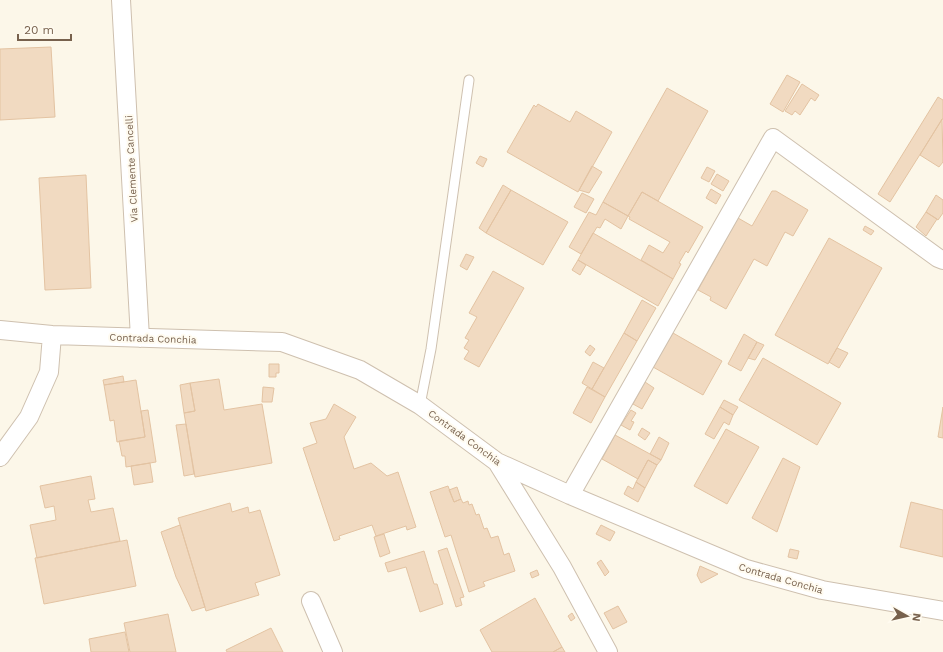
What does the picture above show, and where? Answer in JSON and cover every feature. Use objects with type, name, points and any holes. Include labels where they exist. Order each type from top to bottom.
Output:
[{"type":"street","name":"Via Clemente Cancelli","points":[[122,0],[140,338]]},
{"type":"street","points":[[570,495],[773,138],[932,254],[943,260]]},
{"type":"street","name":"Contrada Conchia","points":[[0,330],[52,335],[282,342],[360,370],[420,405],[497,462],[570,495],[746,569],[822,590],[943,611]]},
{"type":"street","points":[[0,457],[29,417],[50,372],[52,335]]},
{"type":"street","points":[[497,462],[562,567],[608,652]]},
{"type":"street","points":[[311,601],[333,652]]},
{"type":"lane","points":[[420,405],[431,349],[469,80]]},
{"type":"building","points":[[51,47],[55,117],[0,120],[0,49]]},
{"type":"building","points":[[787,75],[800,82],[783,112],[770,104]]},
{"type":"building","points":[[802,84],[819,95],[815,101],[811,98],[800,115],[795,111],[792,115],[785,111]]},
{"type":"building","points":[[667,88],[708,111],[658,201],[642,192],[628,216],[603,202]]},
{"type":"building","points":[[938,97],[943,100],[943,118],[890,202],[878,194]]},
{"type":"building","points":[[538,104],[570,122],[576,111],[612,132],[578,192],[507,152],[534,105],[536,107]]},
{"type":"building","points":[[942,119],[943,162],[939,167],[920,155]]},
{"type":"building","points":[[480,156],[487,159],[483,167],[476,163]]},
{"type":"building","points":[[592,166],[602,172],[589,193],[579,190]]},
{"type":"building","points":[[707,167],[715,171],[709,182],[701,178]]},
{"type":"building","points":[[717,174],[729,181],[723,191],[711,184]]},
{"type":"building","points":[[86,175],[91,288],[45,290],[39,178]]},
{"type":"building","points":[[503,185],[511,190],[486,233],[479,228]]},
{"type":"building","points":[[711,189],[721,195],[716,204],[706,198]]},
{"type":"building","points":[[511,190],[568,222],[543,265],[486,233]]},
{"type":"building","points":[[772,191],[776,191],[808,210],[793,236],[785,232],[767,266],[754,259],[726,309],[710,300],[711,297],[698,290],[738,218],[752,226]]},
{"type":"building","points":[[642,192],[703,227],[688,253],[686,251],[679,263],[681,264],[673,279],[641,260],[649,245],[663,253],[670,242],[629,219],[630,217],[628,216]]},
{"type":"building","points":[[582,193],[594,199],[586,213],[574,207]]},
{"type":"building","points":[[936,195],[943,200],[943,213],[938,220],[926,212]]},
{"type":"building","points":[[603,202],[628,216],[621,229],[605,219],[600,228],[597,227],[581,254],[569,247],[589,212],[596,215]]},
{"type":"building","points":[[926,212],[937,219],[926,236],[916,227]]},
{"type":"building","points":[[865,226],[874,231],[871,235],[863,230]]},
{"type":"building","points":[[593,233],[673,279],[658,306],[578,260]]},
{"type":"building","points":[[829,238],[882,268],[828,364],[775,335]]},
{"type":"building","points":[[466,254],[474,257],[467,270],[460,266]]},
{"type":"building","points":[[578,260],[586,265],[580,275],[572,270]]},
{"type":"building","points":[[493,271],[524,288],[479,367],[464,359],[469,351],[464,348],[469,340],[465,338],[477,317],[469,313]]},
{"type":"building","points":[[642,300],[656,308],[637,341],[624,333]]},
{"type":"building","points":[[624,333],[637,341],[605,397],[592,389]]},
{"type":"building","points":[[673,333],[722,361],[703,395],[653,367]]},
{"type":"building","points":[[744,334],[757,342],[741,371],[728,364]]},
{"type":"building","points":[[757,342],[764,345],[755,360],[748,358]]},
{"type":"building","points":[[590,345],[595,349],[590,356],[585,352]]},
{"type":"building","points":[[837,348],[848,353],[839,368],[829,362]]},
{"type":"building","points":[[763,358],[841,403],[817,445],[739,400]]},
{"type":"building","points":[[593,362],[604,368],[592,389],[582,383]]},
{"type":"building","points":[[269,364],[279,364],[279,373],[276,373],[276,377],[269,377]]},
{"type":"building","points":[[123,376],[124,382],[104,385],[103,380]]},
{"type":"building","points":[[219,379],[224,410],[262,404],[272,463],[195,477],[184,413],[195,411],[190,383]]},
{"type":"building","points":[[136,380],[145,437],[117,442],[114,420],[110,421],[104,385]]},
{"type":"building","points":[[645,382],[654,388],[642,409],[633,404]]},
{"type":"building","points":[[190,383],[195,411],[184,413],[180,385]]},
{"type":"building","points":[[263,387],[274,388],[272,402],[262,402]]},
{"type":"building","points":[[587,387],[605,397],[591,423],[573,413]]},
{"type":"building","points":[[724,400],[738,407],[733,415],[720,407]]},
{"type":"building","points":[[334,404],[356,417],[344,437],[354,469],[371,463],[387,476],[398,472],[416,527],[407,530],[406,526],[376,536],[372,525],[339,536],[340,539],[334,541],[303,448],[317,443],[310,423],[326,419]]},
{"type":"building","points":[[720,407],[733,415],[729,425],[724,422],[714,439],[705,434]]},
{"type":"building","points":[[943,407],[943,438],[938,437]]},
{"type":"building","points":[[148,410],[156,462],[126,467],[125,456],[122,456],[119,441],[145,437],[141,411]]},
{"type":"building","points":[[631,410],[636,413],[631,421],[634,422],[630,430],[621,425]]},
{"type":"building","points":[[186,424],[194,474],[184,476],[176,425]]},
{"type":"building","points":[[642,428],[650,433],[645,440],[638,435]]},
{"type":"building","points":[[726,429],[759,447],[727,504],[694,486]]},
{"type":"building","points":[[615,435],[661,460],[657,465],[648,460],[638,479],[602,459]]},
{"type":"building","points":[[659,437],[669,443],[661,460],[650,454]]},
{"type":"building","points":[[783,458],[800,467],[777,532],[752,518]]},
{"type":"building","points":[[648,460],[657,465],[645,488],[636,482]]},
{"type":"building","points":[[150,463],[153,482],[134,485],[131,466]]},
{"type":"building","points":[[91,476],[95,499],[88,500],[91,512],[113,508],[120,541],[37,558],[30,525],[56,520],[54,506],[45,508],[40,486]]},
{"type":"building","points":[[636,482],[645,488],[638,502],[624,494],[628,486],[633,489]]},
{"type":"building","points":[[448,486],[454,502],[461,499],[463,503],[468,501],[469,505],[472,504],[476,515],[479,514],[484,529],[487,528],[491,538],[498,536],[504,555],[509,553],[515,571],[483,582],[485,586],[469,592],[451,535],[445,537],[430,492]]},
{"type":"building","points":[[457,487],[461,499],[454,502],[449,490]]},
{"type":"building","points":[[911,502],[943,510],[943,557],[900,547]]},
{"type":"building","points":[[230,503],[232,512],[248,507],[249,513],[260,510],[280,575],[255,583],[259,595],[206,611],[178,518]]},
{"type":"building","points":[[180,525],[205,607],[192,611],[176,577],[161,532]]},
{"type":"building","points":[[601,525],[615,532],[610,541],[596,534]]},
{"type":"building","points":[[384,534],[390,553],[380,557],[374,537]]},
{"type":"building","points":[[127,540],[136,586],[44,604],[35,558]]},
{"type":"building","points":[[447,548],[464,597],[460,598],[462,605],[456,607],[438,551]]},
{"type":"building","points":[[790,549],[799,551],[797,559],[788,557]]},
{"type":"building","points":[[424,551],[434,584],[437,584],[443,604],[420,612],[406,567],[388,572],[385,563]]},
{"type":"building","points":[[601,560],[609,572],[605,576],[597,563]]},
{"type":"building","points":[[700,566],[718,574],[701,583],[697,575]]},
{"type":"building","points":[[537,570],[539,575],[532,578],[530,573]]},
{"type":"building","points":[[535,598],[562,647],[553,652],[492,652],[480,630]]},
{"type":"building","points":[[618,606],[627,622],[613,629],[604,613]]},
{"type":"building","points":[[572,613],[575,618],[571,621],[568,616]]},
{"type":"building","points":[[168,614],[176,652],[130,652],[124,623]]},
{"type":"building","points":[[271,628],[283,652],[227,652],[226,650]]},
{"type":"building","points":[[125,632],[129,652],[91,652],[89,639]]},
{"type":"building","points":[[562,647],[565,652],[553,652]]}]
